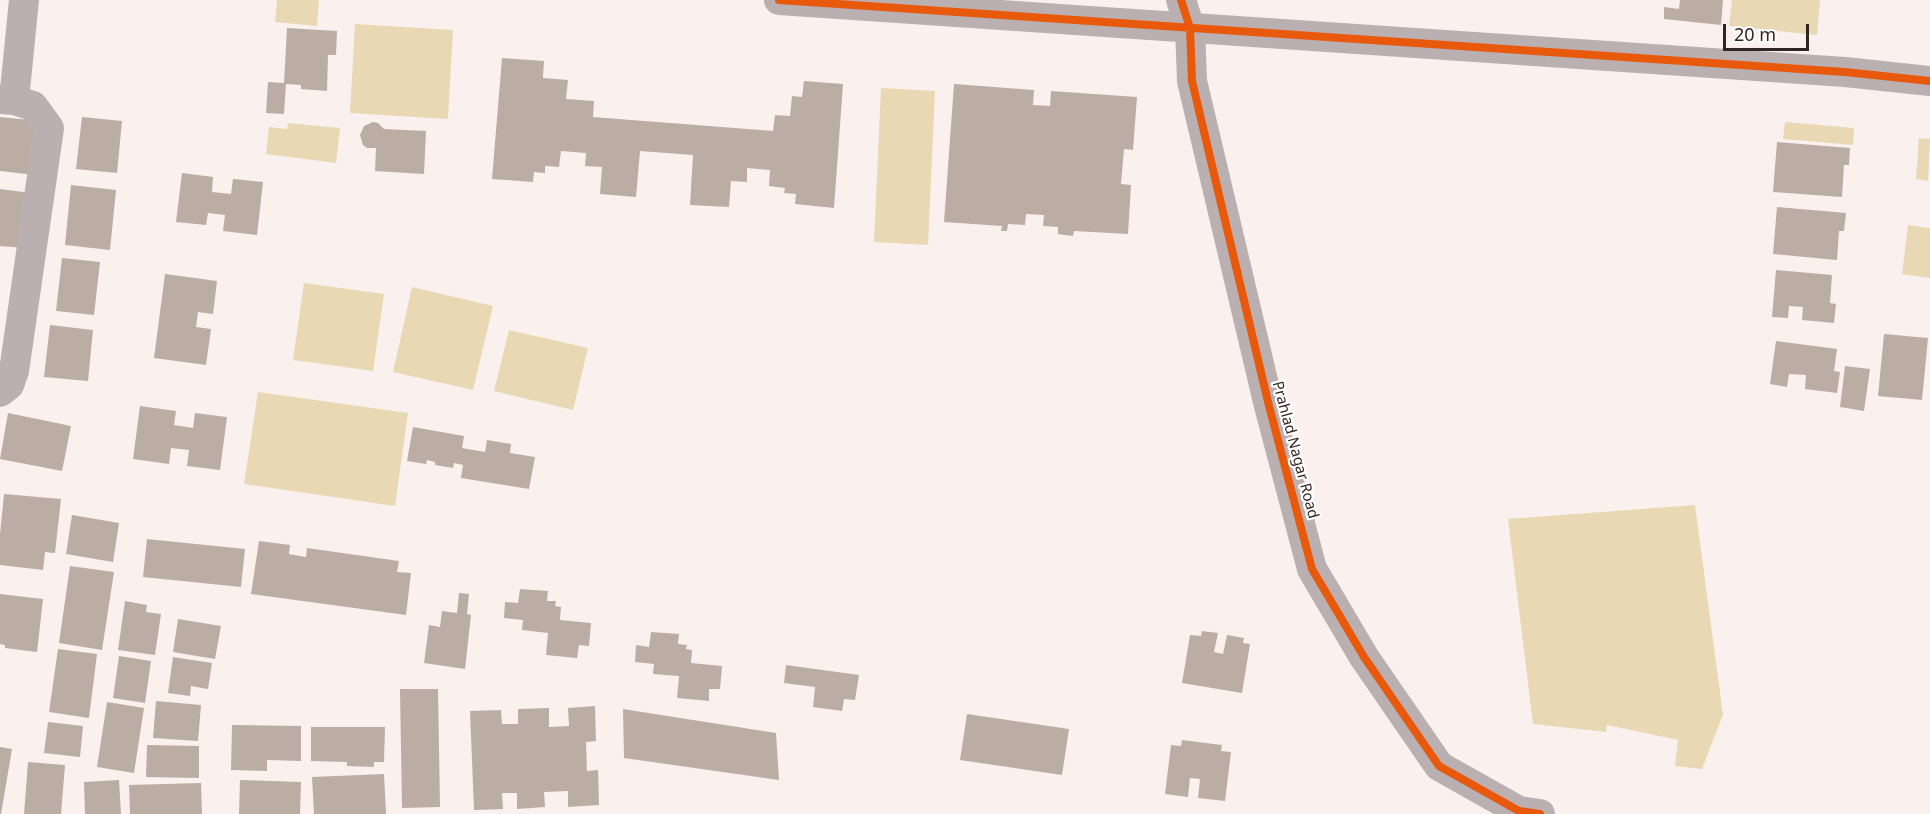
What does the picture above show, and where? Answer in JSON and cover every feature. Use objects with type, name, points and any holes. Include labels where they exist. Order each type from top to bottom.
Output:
[{"type":"street","points":[[0,392],[9,386],[14,371],[49,128],[33,106],[7,99],[24,0]]},
{"type":"street","points":[[779,0],[1154,13],[1190,28],[1845,72],[1930,81]]},
{"type":"street","name":"Prahlad Nagar Road","points":[[1181,0],[1190,28],[1192,81],[1269,406],[1312,569],[1364,657],[1439,766],[1523,813]]},
{"type":"street","points":[[1154,13],[1192,81]]},
{"type":"shaded area","points":[[277,0],[319,0],[317,26],[275,22]]},
{"type":"shaded area","points":[[1732,0],[1820,0],[1817,35],[1729,26]]},
{"type":"shaded area","points":[[355,24],[453,30],[448,119],[350,113]]},
{"type":"shaded area","points":[[881,88],[935,91],[928,245],[874,242]]},
{"type":"shaded area","points":[[1785,122],[1854,128],[1853,145],[1783,139]]},
{"type":"shaded area","points":[[288,123],[340,128],[336,163],[266,154],[269,127],[287,129]]},
{"type":"shaded area","points":[[1919,138],[1930,139],[1928,181],[1916,179]]},
{"type":"shaded area","points":[[1908,225],[1930,228],[1930,278],[1902,274]]},
{"type":"shaded area","points":[[304,283],[384,294],[373,371],[293,360]]},
{"type":"shaded area","points":[[412,287],[493,306],[473,390],[393,372]]},
{"type":"shaded area","points":[[509,330],[588,348],[573,410],[494,391]]},
{"type":"shaded area","points":[[258,392],[408,413],[395,506],[244,484]]},
{"type":"shaded area","points":[[1695,505],[1723,715],[1702,769],[1675,766],[1678,740],[1607,725],[1606,732],[1533,724],[1508,519]]},
{"type":"building","points":[[1680,0],[1723,0],[1721,25],[1664,19],[1664,7],[1679,9]]},
{"type":"building","points":[[287,28],[337,31],[336,55],[328,55],[327,91],[301,89],[301,85],[286,84],[284,114],[266,113],[268,82],[284,83]]},
{"type":"building","points":[[502,58],[544,61],[543,78],[568,80],[566,99],[594,101],[593,117],[773,131],[775,115],[790,116],[792,96],[802,97],[804,81],[843,84],[834,208],[795,204],[796,194],[784,193],[785,188],[769,186],[770,170],[747,168],[747,182],[731,181],[729,207],[690,205],[693,155],[640,151],[636,197],[600,194],[602,167],[585,166],[586,153],[561,151],[559,167],[545,166],[545,173],[534,172],[533,182],[492,179]]},
{"type":"building","points":[[954,84],[1034,90],[1033,105],[1050,106],[1051,91],[1137,97],[1133,150],[1124,149],[1121,184],[1131,185],[1128,234],[1074,231],[1073,236],[1058,234],[1058,227],[1043,226],[1044,215],[1026,214],[1025,225],[1008,224],[1007,231],[1001,231],[1002,226],[944,222]]},
{"type":"building","points":[[0,117],[40,121],[35,175],[0,171]]},
{"type":"building","points":[[82,117],[122,121],[117,173],[76,169]]},
{"type":"building","points":[[373,122],[378,123],[384,129],[426,131],[424,174],[375,171],[376,148],[367,148],[363,145],[360,135],[364,126]]},
{"type":"building","points":[[1777,142],[1850,148],[1849,165],[1844,165],[1842,197],[1773,192]]},
{"type":"building","points":[[182,173],[213,177],[212,192],[231,194],[233,179],[263,182],[257,235],[223,231],[225,215],[208,213],[206,225],[176,222]]},
{"type":"building","points":[[71,185],[116,190],[110,250],[65,245]]},
{"type":"building","points":[[0,189],[31,193],[25,248],[0,246]]},
{"type":"building","points":[[1777,207],[1846,213],[1844,231],[1839,231],[1837,260],[1773,254]]},
{"type":"building","points":[[62,258],[100,262],[94,315],[56,311]]},
{"type":"building","points":[[1776,270],[1832,275],[1830,303],[1836,304],[1834,323],[1802,320],[1803,307],[1789,306],[1788,318],[1772,317]]},
{"type":"building","points":[[165,274],[217,281],[213,314],[198,312],[196,327],[211,329],[206,365],[154,358]]},
{"type":"building","points":[[50,325],[93,330],[88,381],[44,377]]},
{"type":"building","points":[[1884,334],[1928,338],[1922,400],[1878,396]]},
{"type":"building","points":[[1776,341],[1837,349],[1834,371],[1840,372],[1837,393],[1805,389],[1806,375],[1789,374],[1787,387],[1770,384]]},
{"type":"building","points":[[1845,366],[1870,369],[1864,411],[1840,407]]},
{"type":"building","points":[[140,406],[176,411],[174,425],[193,428],[195,413],[227,417],[220,470],[187,466],[189,450],[171,448],[169,464],[133,459]]},
{"type":"building","points":[[8,413],[71,426],[62,471],[0,459]]},
{"type":"building","points":[[413,427],[464,436],[462,448],[485,452],[487,440],[511,444],[510,453],[535,457],[529,489],[461,478],[463,465],[454,463],[453,468],[435,465],[435,462],[427,460],[426,464],[407,461]]},
{"type":"building","points":[[4,494],[61,499],[55,553],[45,552],[43,570],[0,565]]},
{"type":"building","points":[[72,515],[119,523],[113,562],[66,554]]},
{"type":"building","points":[[147,539],[245,549],[241,587],[143,577]]},
{"type":"building","points":[[259,541],[290,545],[289,554],[306,557],[307,548],[399,561],[397,572],[411,573],[406,615],[251,594]]},
{"type":"building","points":[[70,566],[114,572],[102,650],[59,643]]},
{"type":"building","points":[[520,589],[548,591],[547,601],[556,601],[555,606],[561,607],[560,620],[591,623],[589,646],[579,645],[577,658],[546,655],[548,633],[522,630],[523,620],[504,618],[505,602],[518,603]]},
{"type":"building","points":[[459,593],[469,594],[467,614],[471,615],[465,669],[424,663],[429,625],[440,627],[442,611],[457,613]]},
{"type":"building","points":[[0,594],[43,599],[37,652],[5,648],[5,645],[0,644]]},
{"type":"building","points":[[125,601],[147,605],[146,612],[161,614],[155,655],[118,650]]},
{"type":"building","points":[[178,619],[221,626],[215,659],[173,652]]},
{"type":"building","points":[[1202,631],[1218,633],[1214,652],[1223,654],[1227,635],[1244,638],[1243,643],[1250,644],[1242,693],[1182,683],[1190,635],[1201,636]]},
{"type":"building","points":[[651,632],[679,634],[678,644],[687,645],[686,649],[692,650],[691,663],[722,666],[720,689],[709,689],[709,701],[677,698],[679,676],[653,674],[654,664],[635,662],[636,645],[649,647]]},
{"type":"building","points":[[58,649],[97,654],[89,718],[49,712]]},
{"type":"building","points":[[119,656],[151,661],[145,703],[113,698]]},
{"type":"building","points":[[173,657],[212,663],[208,689],[191,686],[190,696],[168,693]]},
{"type":"building","points":[[786,665],[859,675],[855,700],[844,699],[842,711],[813,707],[815,687],[784,683]]},
{"type":"building","points":[[400,689],[438,689],[440,807],[402,808]]},
{"type":"building","points":[[156,701],[201,705],[198,741],[153,738]]},
{"type":"building","points":[[107,702],[144,708],[134,773],[97,767]]},
{"type":"building","points":[[595,706],[596,741],[586,742],[587,771],[598,770],[599,805],[568,807],[568,791],[544,792],[545,807],[517,809],[517,793],[502,793],[503,809],[474,810],[470,711],[501,710],[502,724],[518,724],[518,709],[549,708],[549,727],[569,726],[568,708]]},
{"type":"building","points":[[623,709],[776,733],[779,780],[624,758]]},
{"type":"building","points":[[967,714],[1069,729],[1062,775],[960,760]]},
{"type":"building","points":[[48,722],[83,726],[80,757],[44,753]]},
{"type":"building","points":[[232,725],[301,726],[301,761],[267,760],[267,771],[231,770]]},
{"type":"building","points":[[311,727],[385,727],[384,762],[374,762],[374,767],[347,766],[347,762],[311,761]]},
{"type":"building","points":[[1182,740],[1222,745],[1221,751],[1231,752],[1225,801],[1198,798],[1200,779],[1190,778],[1188,797],[1165,794],[1171,745],[1181,746]]},
{"type":"building","points":[[147,745],[199,746],[199,778],[146,777]]},
{"type":"building","points":[[0,747],[12,749],[1,814],[0,814]]},
{"type":"building","points":[[28,762],[65,765],[61,814],[24,814]]},
{"type":"building","points":[[384,774],[386,814],[314,814],[312,777]]},
{"type":"building","points":[[119,780],[121,814],[85,814],[84,782]]},
{"type":"building","points":[[240,780],[301,782],[300,814],[239,814]]},
{"type":"building","points":[[201,783],[202,814],[130,814],[129,785]]},
{"type":"cycle path","points":[[779,0],[1845,72],[1930,81]]},
{"type":"cycle path","points":[[1181,0],[1190,28],[1192,81],[1269,406],[1312,569],[1364,657],[1439,766],[1519,811],[1540,814]]}]
